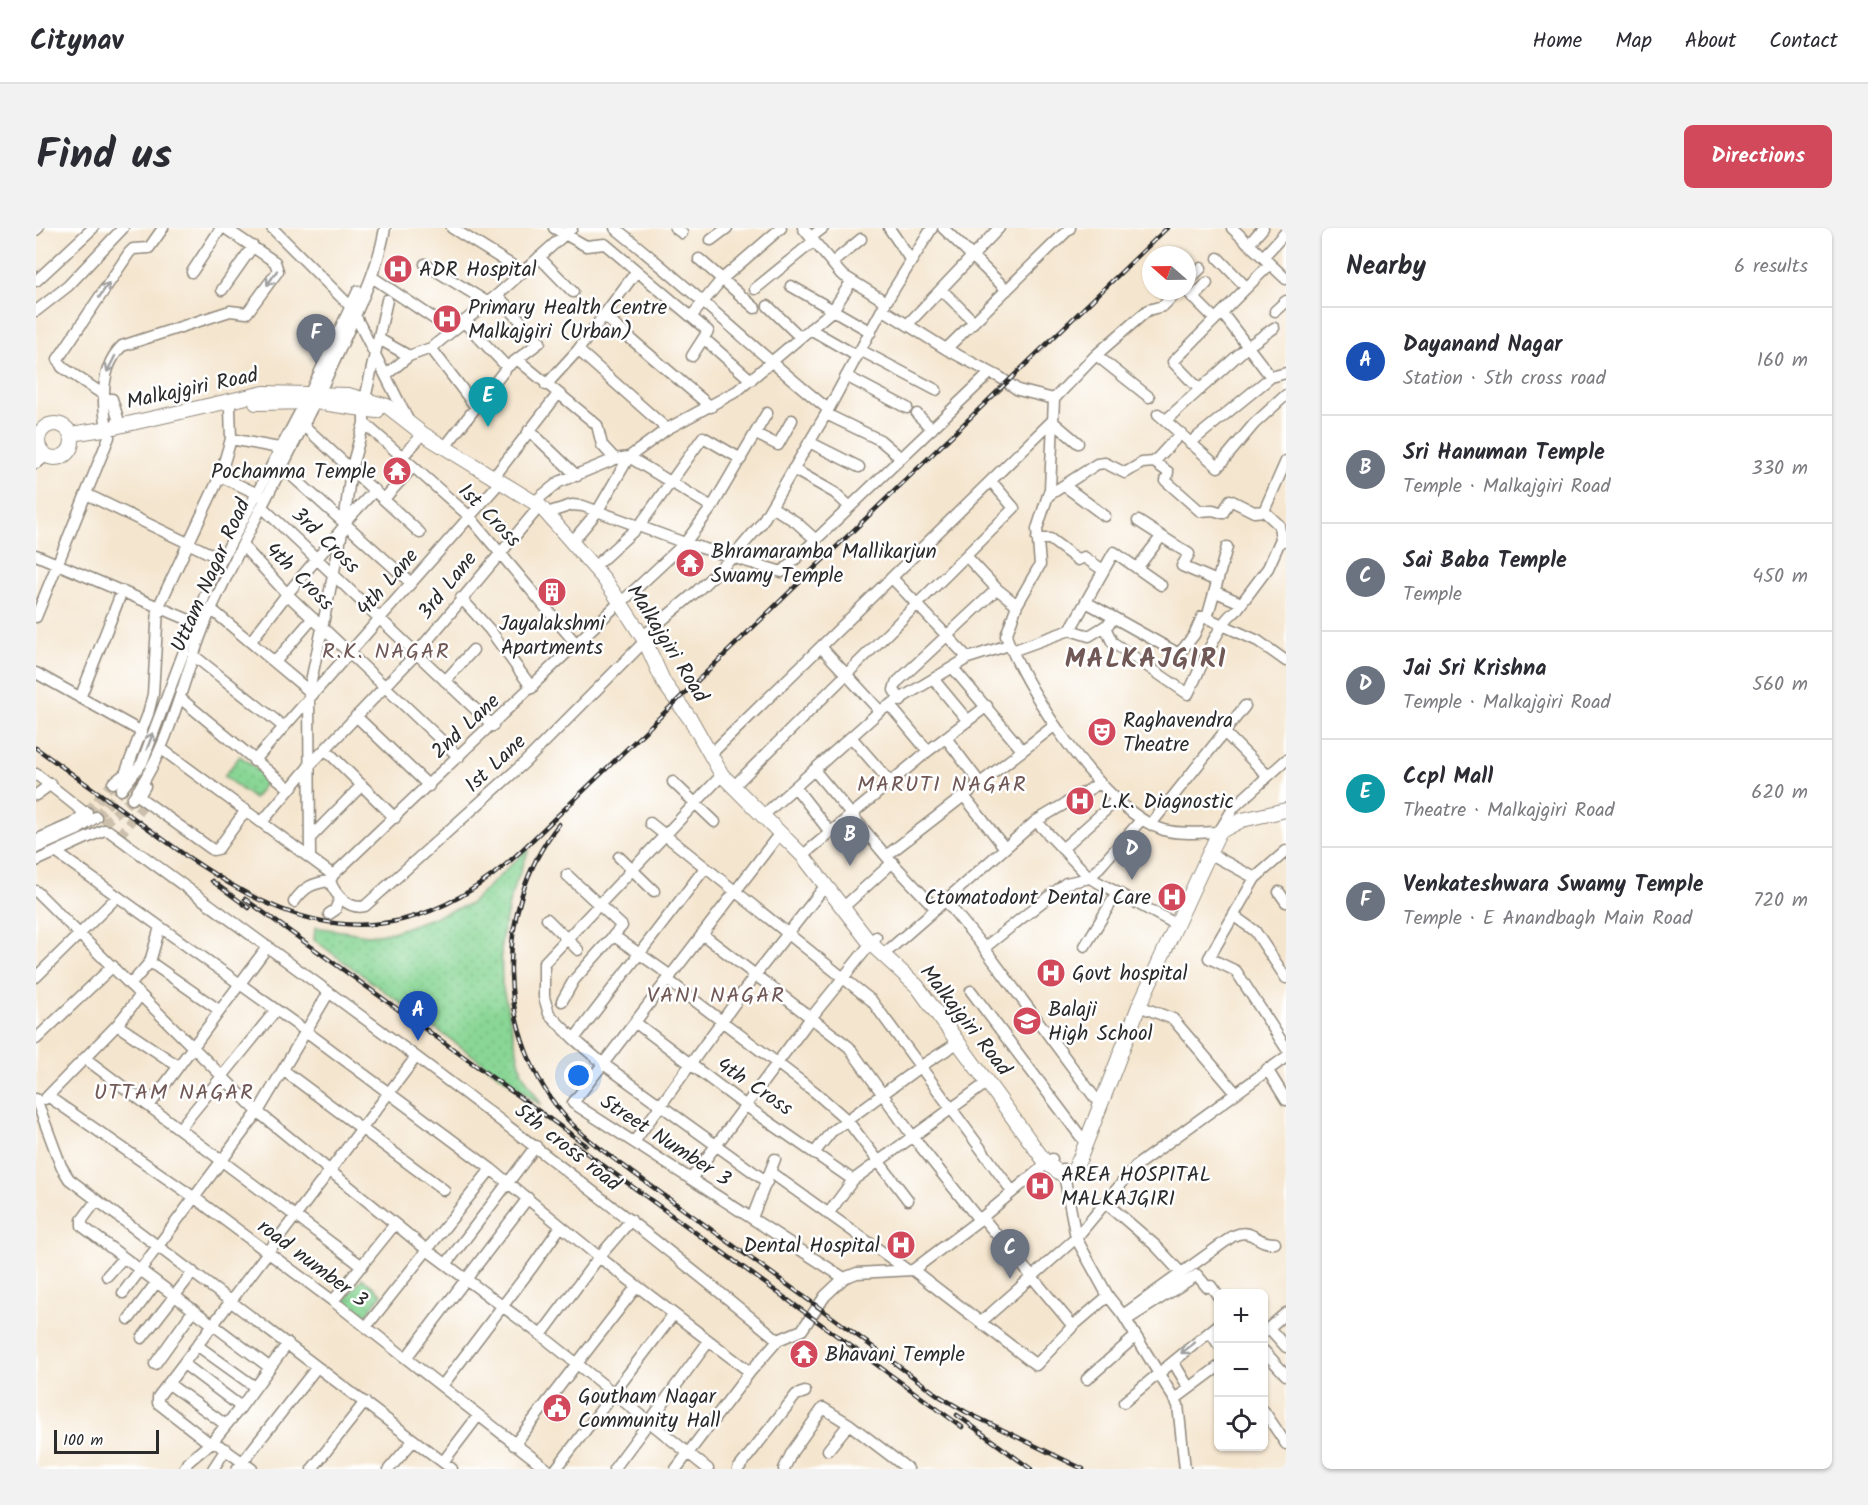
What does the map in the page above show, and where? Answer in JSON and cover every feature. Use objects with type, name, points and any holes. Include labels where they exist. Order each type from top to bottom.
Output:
[{"type":"main road","name":"Malkajgiri Road","points":[[112,430],[264,393],[387,406],[423,434],[541,507],[623,600],[670,679],[698,715],[714,751],[738,782],[808,851],[873,940]]},
{"type":"main road","name":"Malkajgiri Road","points":[[71,438],[262,402],[313,398]]},
{"type":"main road","points":[[57,424],[65,427],[71,438],[63,456],[42,460],[39,425],[57,424]]},
{"type":"main road","name":"Malkajgiri Road","points":[[646,637],[664,683],[691,720],[722,775],[780,833],[916,986],[959,1042],[975,1058],[988,1082],[1049,1161],[1064,1172]]},
{"type":"main road","points":[[1064,1172],[1073,1172],[1080,1158],[1139,1006],[1219,832],[1235,826],[1242,820],[1286,810]]},
{"type":"main road","points":[[1235,826],[1243,827],[1286,816]]},
{"type":"main road","points":[[1064,1172],[1071,1165],[1095,1098],[1170,921],[1192,888]]},
{"type":"main road","name":"Malkajgiri Road","points":[[885,952],[922,981],[1049,1161]]},
{"type":"street","points":[[36,281],[93,228]]},
{"type":"street","points":[[36,312],[68,285],[123,228]]},
{"type":"street","points":[[105,397],[62,367],[58,359],[129,253],[133,249],[149,248],[163,228]]},
{"type":"street","points":[[36,617],[112,430],[102,405],[105,397],[104,379],[122,346],[230,311],[248,313],[278,268],[275,262],[253,246],[223,228],[192,272]]},
{"type":"street","points":[[272,228],[353,312],[409,423]]},
{"type":"street","points":[[353,312],[379,228]]},
{"type":"street","points":[[313,398],[372,277],[385,228]]},
{"type":"street","points":[[452,228],[523,272]]},
{"type":"street","points":[[555,228],[569,231],[586,246],[604,244],[708,331],[692,356]]},
{"type":"street","points":[[615,228],[704,302],[827,411],[880,440],[901,458]]},
{"type":"street","points":[[711,240],[727,228]]},
{"type":"street","points":[[695,312],[722,279],[781,228]]},
{"type":"street","points":[[803,228],[831,263],[851,282],[946,350],[1018,390],[1054,399]]},
{"type":"street","points":[[755,289],[823,228]]},
{"type":"street","points":[[889,228],[910,259]]},
{"type":"street","name":"1st Lane","points":[[340,898],[355,906],[365,906],[524,763],[646,637],[732,558],[754,534],[827,411],[910,259],[932,228]]},
{"type":"street","points":[[944,228],[1007,290]]},
{"type":"street","points":[[908,324],[998,228]]},
{"type":"street","points":[[946,350],[1070,228]]},
{"type":"street","points":[[1232,228],[1286,279]]},
{"type":"street","points":[[1249,244],[1263,228]]},
{"type":"street","points":[[386,375],[409,356],[431,348],[497,295],[569,231]]},
{"type":"street","points":[[1200,390],[1173,363],[1246,287],[1286,232]]},
{"type":"street","points":[[831,263],[861,238]]},
{"type":"street","points":[[222,290],[253,246]]},
{"type":"street","points":[[539,257],[573,291]]},
{"type":"street","points":[[1218,258],[1246,287]]},
{"type":"street","points":[[699,259],[755,308]]},
{"type":"street","points":[[425,264],[487,302]]},
{"type":"street","points":[[1196,272],[1200,268]]},
{"type":"street","points":[[546,385],[578,350],[636,272]]},
{"type":"street","points":[[372,277],[451,330]]},
{"type":"street","points":[[571,543],[597,512],[629,457],[667,429],[711,407],[751,380],[833,310],[851,282]]},
{"type":"street","points":[[1196,290],[1207,283]]},
{"type":"street","points":[[791,286],[871,332]]},
{"type":"street","points":[[941,289],[974,322]]},
{"type":"street","points":[[445,447],[507,367],[538,345],[539,338],[497,295]]},
{"type":"street","points":[[1196,299],[1219,316],[1271,377]]},
{"type":"street","points":[[310,856],[312,837],[309,694],[343,526],[351,470],[364,423],[365,404],[387,300]]},
{"type":"street","points":[[1169,300],[1163,306],[1148,310],[1096,355],[1054,399],[1049,495],[1039,523],[1037,539],[1040,565],[1017,605],[1006,636],[1054,726],[1100,783],[1146,822],[1167,831],[1219,832],[1234,807],[1286,760]]},
{"type":"street","points":[[1275,311],[1286,301]]},
{"type":"street","points":[[768,306],[800,337]]},
{"type":"street","points":[[604,316],[711,407]]},
{"type":"street","points":[[464,321],[507,367]]},
{"type":"street","points":[[1274,328],[1247,347],[1200,390],[1162,417],[1218,467],[1254,424],[1286,395]]},
{"type":"street","points":[[810,329],[936,390]]},
{"type":"street","points":[[379,339],[409,356]]},
{"type":"street","points":[[709,343],[751,380]]},
{"type":"street","points":[[431,348],[475,406]]},
{"type":"street","points":[[578,350],[667,429]]},
{"type":"street","points":[[1096,355],[1149,397]]},
{"type":"street","points":[[518,360],[597,425],[602,445],[615,459]]},
{"type":"street","points":[[541,507],[577,505],[640,525],[685,543],[782,572],[990,373]]},
{"type":"street","points":[[1190,443],[1271,377],[1286,373]]},
{"type":"street","points":[[846,376],[912,411],[932,429]]},
{"type":"street","name":"4th Lane","points":[[254,761],[309,694],[352,653],[469,516],[498,479],[529,430],[558,394]]},
{"type":"street","name":"Uttam Nagar Road","points":[[142,732],[125,774],[117,787],[142,763],[200,625],[211,609],[243,546],[303,425],[313,398]]},
{"type":"street","name":"Uttam Nagar Road","points":[[132,799],[154,763],[181,699],[200,625],[221,559],[279,448],[313,398]]},
{"type":"street","points":[[36,673],[142,732],[153,694],[158,608],[220,476],[231,439],[230,408]]},
{"type":"street","name":"2nd Lane","points":[[332,878],[685,543],[712,507],[767,413]]},
{"type":"street","points":[[756,434],[778,445],[792,420]]},
{"type":"street","points":[[1052,421],[1078,443]]},
{"type":"street","points":[[714,751],[1052,421]]},
{"type":"street","name":"1st Cross","points":[[364,423],[469,516],[501,551],[577,645]]},
{"type":"street","points":[[303,425],[420,533]]},
{"type":"street","points":[[529,430],[577,476]]},
{"type":"street","points":[[1154,462],[1181,433]]},
{"type":"street","points":[[402,457],[423,434]]},
{"type":"street","points":[[594,567],[640,525],[703,437],[741,459]]},
{"type":"street","points":[[231,439],[279,448]]},
{"type":"street","points":[[809,442],[859,467]]},
{"type":"street","points":[[629,457],[712,507]]},
{"type":"street","name":"3rd Lane","points":[[262,822],[311,764],[416,654],[461,598],[541,507],[559,482],[615,459],[629,457]]},
{"type":"street","points":[[1264,511],[1286,461]]},
{"type":"street","points":[[1049,495],[1066,487],[1097,464],[1105,463],[1125,473],[1142,463],[1154,462],[1168,472],[1166,481],[1200,511],[1213,510],[1223,513],[1230,500],[1254,512],[1264,511],[1279,525],[1283,540],[1268,568],[1235,612],[1228,616],[1224,627],[1212,642],[1188,694],[1112,642],[1104,627]]},
{"type":"street","points":[[282,467],[343,526],[411,583]]},
{"type":"street","points":[[384,499],[413,467]]},
{"type":"street","points":[[793,469],[835,493],[850,507]]},
{"type":"street","name":"3rd Cross","points":[[220,476],[255,493],[333,574],[493,726]]},
{"type":"street","points":[[738,782],[1014,508],[991,481]]},
{"type":"street","points":[[1066,487],[1105,516]]},
{"type":"street","points":[[251,641],[286,594],[375,490]]},
{"type":"street","points":[[86,494],[221,559]]},
{"type":"street","points":[[772,507],[796,522],[816,540]]},
{"type":"street","points":[[1138,521],[1189,554],[1182,566],[1241,603]]},
{"type":"street","points":[[1137,568],[1161,537]]},
{"type":"street","points":[[1037,539],[1050,539],[1078,560],[1084,557],[1103,570]]},
{"type":"street","name":"4th Cross","points":[[243,546],[286,594],[385,684],[459,757]]},
{"type":"street","points":[[1207,618],[1227,547]]},
{"type":"street","points":[[1070,630],[1114,552],[1161,585]]},
{"type":"street","points":[[36,555],[200,625]]},
{"type":"street","points":[[968,556],[997,589],[1017,605]]},
{"type":"street","points":[[892,578],[968,658]]},
{"type":"street","points":[[890,706],[896,683],[997,589]]},
{"type":"street","points":[[80,698],[122,591]]},
{"type":"street","points":[[461,598],[490,630],[532,688]]},
{"type":"street","points":[[1086,602],[1179,654],[1194,635],[1202,617],[1258,641],[1286,661]]},
{"type":"street","points":[[211,609],[251,641],[309,694]]},
{"type":"street","points":[[275,662],[313,618]]},
{"type":"street","points":[[768,812],[851,737],[890,706],[968,658],[1070,630],[1089,636],[1116,620]]},
{"type":"street","points":[[1194,635],[1212,642]]},
{"type":"street","points":[[821,647],[848,674],[890,706],[928,751]]},
{"type":"street","points":[[445,681],[473,650]]},
{"type":"street","points":[[193,655],[284,727]]},
{"type":"street","points":[[953,668],[1022,750]]},
{"type":"street","points":[[934,680],[968,721]]},
{"type":"street","points":[[246,810],[218,849],[213,850],[144,803],[140,794],[163,750],[181,699],[290,789]]},
{"type":"street","points":[[808,851],[928,751],[987,706]]},
{"type":"street","points":[[984,948],[1066,883],[1090,879],[1146,822],[1245,706]]},
{"type":"street","points":[[356,716],[429,786]]},
{"type":"street","points":[[848,903],[890,859],[980,783],[1054,726]]},
{"type":"street","points":[[1224,732],[1268,776]]},
{"type":"street","points":[[851,737],[891,783]]},
{"type":"street","points":[[946,738],[980,783]]},
{"type":"street","points":[[163,750],[310,856],[332,878],[340,898],[335,910],[329,914]]},
{"type":"street","points":[[326,750],[395,818]]},
{"type":"street","points":[[814,770],[936,909]]},
{"type":"street","name":"5th cross road","points":[[36,774],[536,1146],[778,1340]]},
{"type":"street","points":[[722,775],[599,908],[544,963],[543,980],[549,1014],[602,1063],[660,1105],[716,1145],[828,1214],[909,1270],[1036,1365],[1073,1326],[1108,1296]]},
{"type":"street","points":[[673,782],[715,822]]},
{"type":"street","points":[[885,952],[1036,821],[1100,783]]},
{"type":"street","points":[[36,795],[51,784]]},
{"type":"street","points":[[312,837],[362,785]]},
{"type":"street","points":[[795,787],[830,832]]},
{"type":"street","points":[[964,796],[1004,847]]},
{"type":"street","points":[[1062,849],[1118,799]]},
{"type":"street","points":[[1036,821],[1090,879],[1170,921]]},
{"type":"street","points":[[650,823],[872,1001],[921,1066],[950,1110],[1012,1191]]},
{"type":"street","points":[[36,840],[72,824],[102,825]]},
{"type":"street","points":[[36,849],[77,830],[102,825]]},
{"type":"street","points":[[36,861],[104,830],[102,825]]},
{"type":"street","points":[[36,856],[102,825]]},
{"type":"street","name":"Street Number 3","points":[[780,833],[573,1103],[844,1278]]},
{"type":"street","points":[[1286,851],[1255,878],[1209,958],[1236,971],[1286,1048]]},
{"type":"street","points":[[57,853],[307,1032],[491,1169],[599,1257],[750,1372]]},
{"type":"street","points":[[1209,853],[1255,878]]},
{"type":"street","points":[[619,856],[654,891]]},
{"type":"street","points":[[574,1039],[705,868]]},
{"type":"street","points":[[562,1001],[574,980],[622,926],[599,908],[567,875]]},
{"type":"street","points":[[294,902],[305,888],[332,878]]},
{"type":"street","points":[[634,1142],[756,975],[826,885]]},
{"type":"street","points":[[36,891],[258,1112],[427,1250],[541,1335],[708,1469]]},
{"type":"street","points":[[1279,892],[1286,902]]},
{"type":"street","points":[[1085,946],[1117,893]]},
{"type":"street","points":[[38,970],[117,897]]},
{"type":"street","points":[[946,901],[984,948],[1095,1098]]},
{"type":"street","points":[[1234,916],[1255,931],[1286,978]]},
{"type":"street","points":[[547,919],[578,950]]},
{"type":"street","points":[[130,985],[150,962],[160,927]]},
{"type":"street","points":[[702,934],[849,1047],[913,1137],[1073,1326]]},
{"type":"street","points":[[614,936],[640,954],[847,1120],[908,1200]]},
{"type":"street","points":[[691,1179],[810,1019],[873,940]]},
{"type":"street","points":[[149,1106],[237,984],[268,946]]},
{"type":"street","points":[[150,962],[219,1010]]},
{"type":"street","points":[[36,1039],[113,966]]},
{"type":"street","points":[[971,990],[1080,1137]]},
{"type":"street","points":[[123,1293],[159,1249],[258,1112],[329,993]]},
{"type":"street","points":[[141,996],[49,1097],[37,1101],[66,1175],[96,1201],[159,1249],[231,1299],[447,1466],[478,1416]]},
{"type":"street","points":[[1139,1006],[1173,1019],[1235,1092]]},
{"type":"street","points":[[180,1128],[276,1010]]},
{"type":"street","name":"4th Cross","points":[[636,1023],[690,1066],[853,1180]]},
{"type":"street","points":[[117,1025],[178,1066]]},
{"type":"street","points":[[815,1152],[831,1132],[921,1066],[959,1042]]},
{"type":"street","points":[[252,1469],[239,1465],[226,1449],[210,1442],[158,1403],[158,1397],[416,1057]]},
{"type":"street","points":[[981,1322],[1076,1238],[1137,1165],[1286,1057]]},
{"type":"street","points":[[86,1059],[362,1266]]},
{"type":"street","points":[[1267,1069],[1286,1100]]},
{"type":"street","points":[[283,1070],[444,1191]]},
{"type":"street","points":[[828,1214],[853,1180],[988,1082]]},
{"type":"street","name":"road number 3","points":[[49,1097],[195,1198],[333,1301],[547,1469]]},
{"type":"street","points":[[447,1263],[536,1146]]},
{"type":"street","points":[[752,1218],[775,1160]]},
{"type":"street","points":[[676,1469],[750,1372],[778,1340],[802,1330],[825,1296],[844,1278],[857,1273],[909,1270],[981,1219],[1049,1161]]},
{"type":"street","points":[[366,1327],[491,1169]]},
{"type":"street","points":[[1064,1172],[1076,1238],[1108,1296],[1175,1399],[1180,1417],[1185,1469]]},
{"type":"street","points":[[406,1358],[528,1198]]},
{"type":"street","points":[[96,1201],[81,1224],[269,1367]]},
{"type":"street","points":[[1106,1203],[1156,1246],[1181,1273]]},
{"type":"street","points":[[541,1335],[599,1257],[631,1221]]},
{"type":"street","points":[[333,1301],[395,1224]]},
{"type":"street","points":[[442,1386],[561,1226]]},
{"type":"street","points":[[1124,1318],[1233,1236],[1244,1231],[1259,1240],[1275,1244]]},
{"type":"street","points":[[107,1276],[123,1258]]},
{"type":"street","points":[[142,1338],[193,1272]]},
{"type":"street","points":[[1124,1318],[1197,1275],[1207,1287],[1212,1286],[1214,1289]]},
{"type":"street","points":[[129,1319],[156,1283]]},
{"type":"street","points":[[514,1445],[637,1286]]},
{"type":"street","points":[[154,1364],[193,1311]]},
{"type":"street","points":[[1268,1327],[1286,1314]]},
{"type":"street","points":[[556,1469],[673,1315]]},
{"type":"street","points":[[1124,1402],[1214,1327]]},
{"type":"street","points":[[1268,1332],[1286,1347]]},
{"type":"street","points":[[1087,1379],[1135,1336]]},
{"type":"street","points":[[614,1469],[709,1341]]},
{"type":"street","points":[[184,1469],[241,1407],[288,1343]]},
{"type":"street","points":[[198,1346],[255,1387]]},
{"type":"street","points":[[1268,1356],[1286,1375]]},
{"type":"street","points":[[184,1364],[241,1407]]},
{"type":"street","points":[[1175,1365],[1189,1388]]},
{"type":"street","points":[[239,1465],[317,1366]]},
{"type":"street","points":[[1175,1399],[1214,1370]]},
{"type":"street","points":[[168,1384],[226,1425]]},
{"type":"street","points":[[738,1469],[796,1395],[805,1392]]},
{"type":"street","points":[[312,1469],[365,1402]]},
{"type":"street","points":[[784,1469],[819,1410],[824,1409],[849,1424],[904,1468]]},
{"type":"street","points":[[1268,1418],[1286,1444]]},
{"type":"street","points":[[828,1450],[849,1424]]},
{"type":"street","points":[[389,1469],[414,1440]]},
{"type":"street","points":[[213,1469],[226,1449]]},
{"type":"green space","points":[[240,756],[269,778],[254,799],[224,776]]},
{"type":"green space","points":[[530,847],[511,895],[501,942],[502,984],[522,1073],[542,1106],[314,940],[315,927],[368,935],[393,932],[470,904]]},
{"type":"green space","points":[[362,1278],[382,1294],[364,1318],[344,1302]]},
{"type":"tunnel","points":[[87,812],[113,783]]},
{"type":"tunnel","points":[[96,817],[121,790]]},
{"type":"tunnel","points":[[103,824],[132,799]]},
{"type":"tunnel","points":[[119,836],[143,805]]},
{"type":"railway","points":[[186,856],[237,888],[269,904],[304,917],[338,924],[371,924],[403,920],[434,909],[464,894],[493,875],[521,851],[1167,228]]},
{"type":"railway","points":[[36,748],[192,860]]},
{"type":"railway","points":[[559,824],[537,858],[522,895],[513,934],[511,973],[515,1013],[526,1052],[544,1088],[568,1120],[611,1157],[939,1396],[966,1412],[1083,1469]]},
{"type":"railway","points":[[212,881],[249,908]]},
{"type":"railway","points":[[245,899],[586,1145]]},
{"type":"railway","points":[[574,1144],[962,1427]]},
{"type":"railway","points":[[957,1415],[1031,1469]]},
{"type":"place","name":"ADR Hospital","points":[[398,269]]},
{"type":"place","name":"Primary Health Centre Malkajgiri (Urban)","points":[[447,319]]},
{"type":"place","name":"Venkateshwara Swamy Temple","points":[[316,364]]},
{"type":"place","name":"Ccpl Mall","points":[[488,427]]},
{"type":"place","name":"Pochamma Temple","points":[[397,471]]},
{"type":"place","name":"Bhramaramba Mallikarjun Swamy Temple","points":[[690,563]]},
{"type":"place","name":"Jayalakshmi Apartments","points":[[552,592]]},
{"type":"place","name":"Raghavendra Theatre","points":[[1102,732]]},
{"type":"place","name":"L.K. Diagnostic","points":[[1080,801]]},
{"type":"place","name":"Sri Hanuman Temple","points":[[850,866]]},
{"type":"place","name":"Jai Sri Krishna","points":[[1132,880]]},
{"type":"place","name":"Ctomatodont Dental Care","points":[[1172,897]]},
{"type":"place","name":"Govt hospital","points":[[1051,973]]},
{"type":"place","name":"Balaji High School","points":[[1027,1021]]},
{"type":"place","name":"Dayanand Nagar","points":[[418,1041]]},
{"type":"place","name":"AREA HOSPITAL MALKAJGIRI","points":[[1040,1186]]},
{"type":"place","name":"Dental Hospital","points":[[901,1245]]},
{"type":"place","name":"Sai Baba Temple","points":[[1010,1279]]},
{"type":"place","name":"Bhavani Temple","points":[[804,1354]]},
{"type":"place","name":"Goutham Nagar Community Hall","points":[[557,1408]]},
{"type":"district","name":"R.K. NAGAR","points":[[386,650]]},
{"type":"district","name":"MALKAJGIRI","points":[[1146,658]]},
{"type":"district","name":"MARUTI NAGAR","points":[[942,783]]},
{"type":"district","name":"VANI NAGAR","points":[[716,994]]},
{"type":"district","name":"UTTAM NAGAR","points":[[174,1091]]}]
